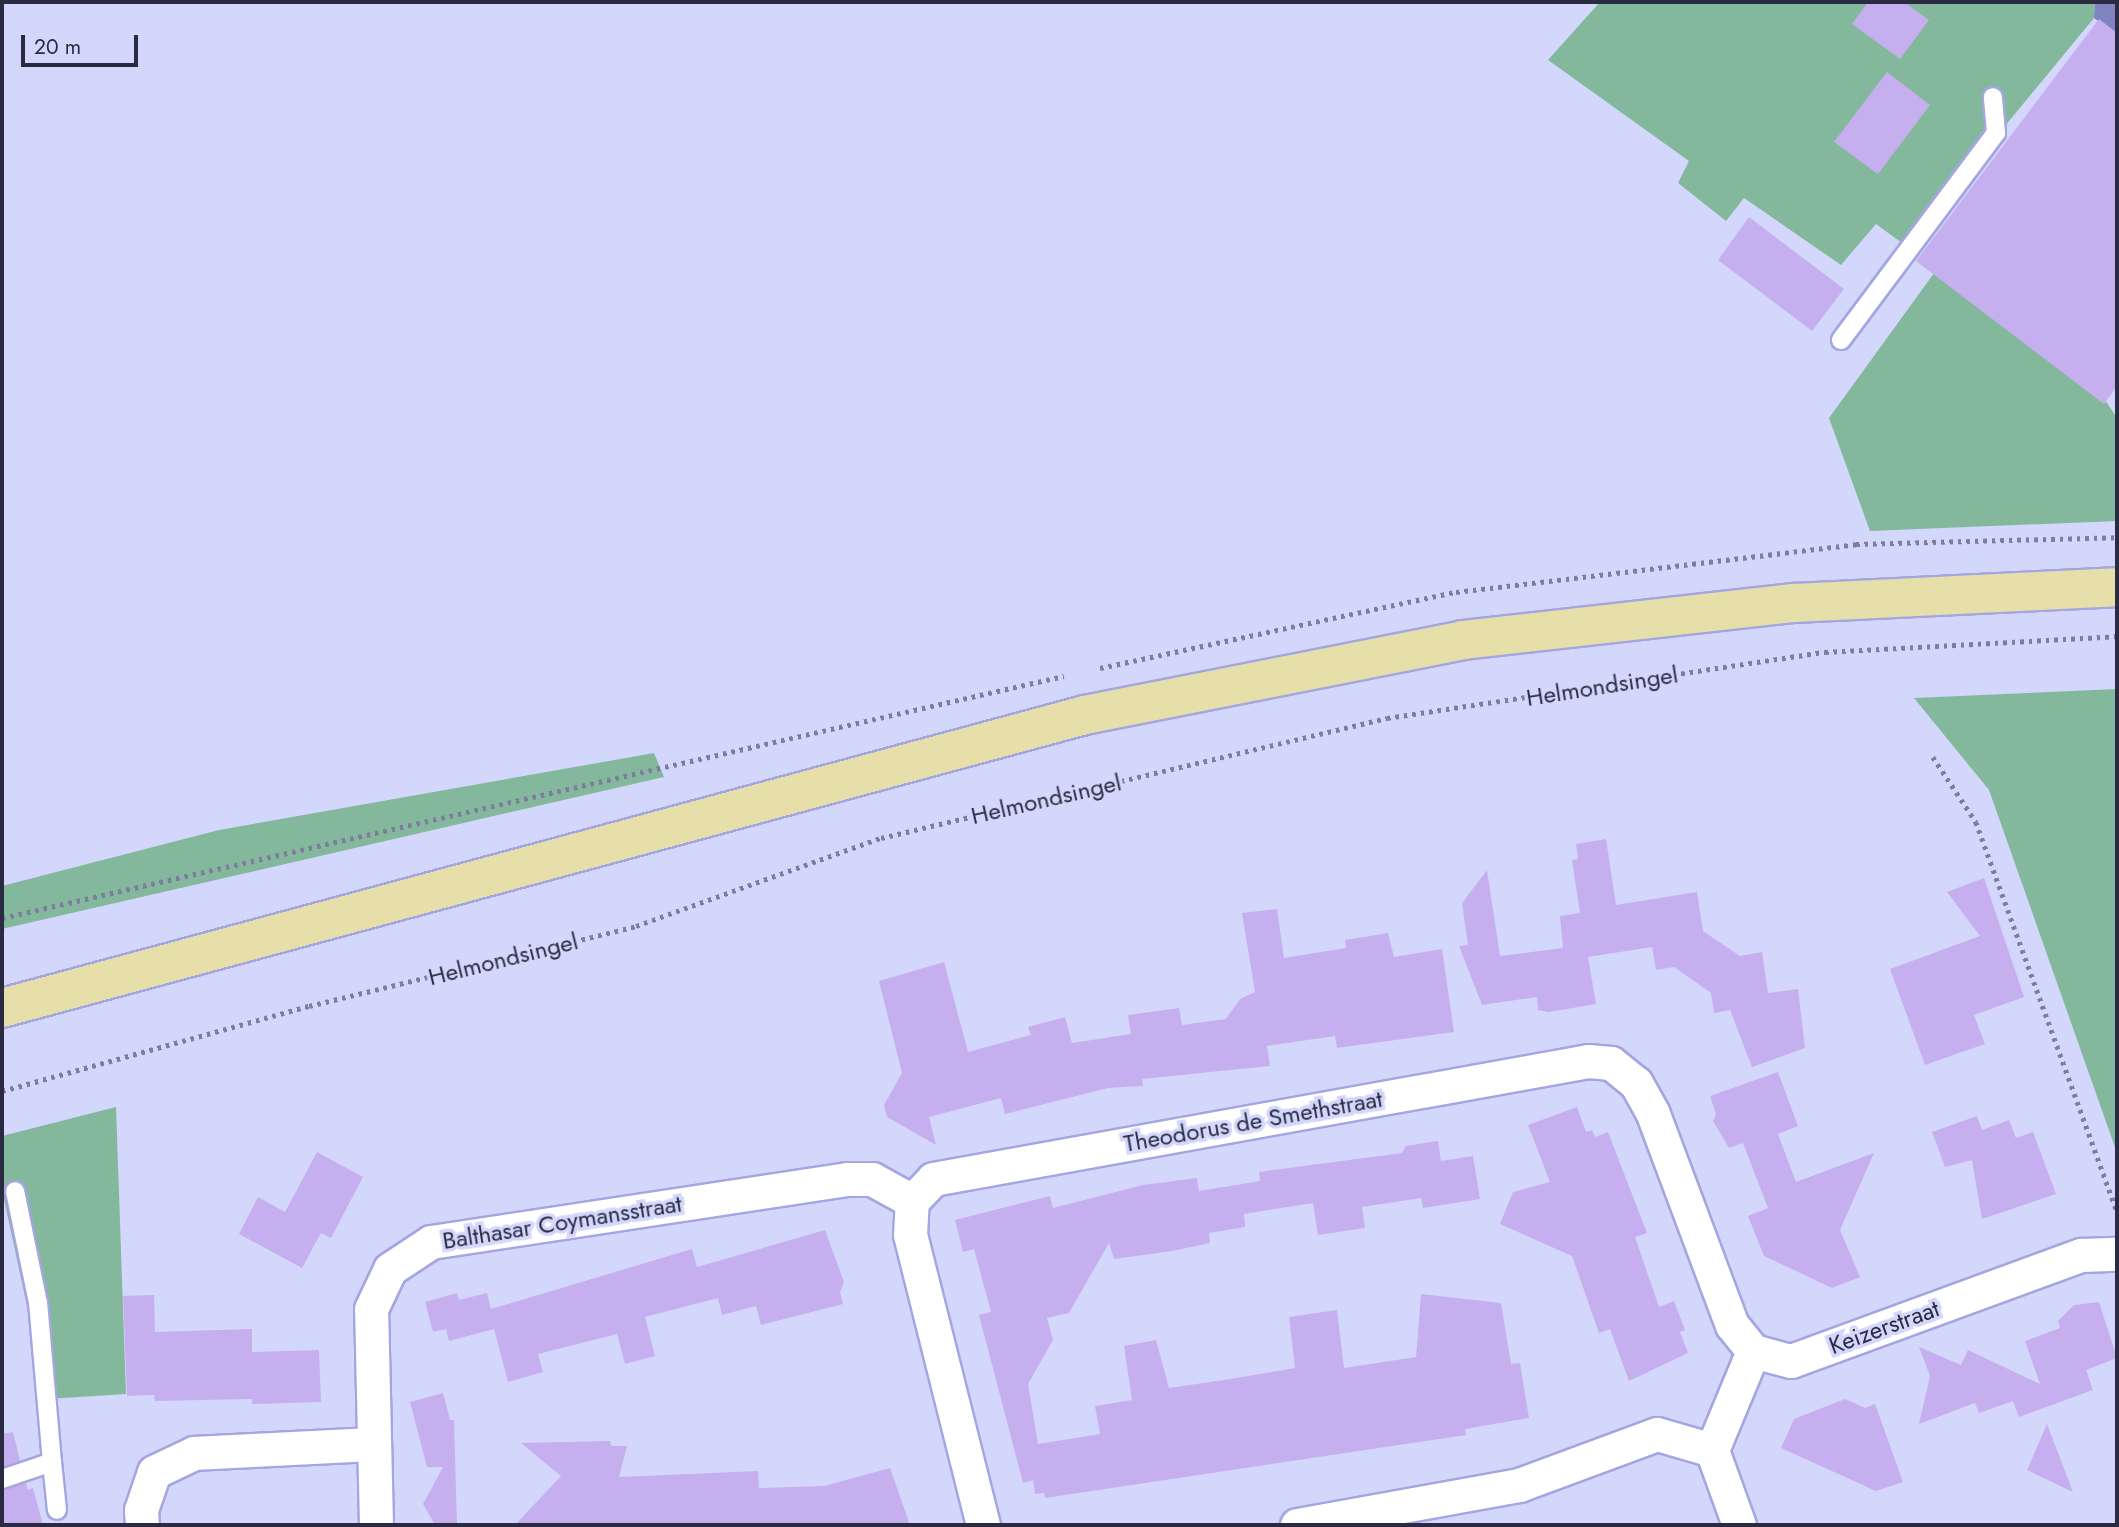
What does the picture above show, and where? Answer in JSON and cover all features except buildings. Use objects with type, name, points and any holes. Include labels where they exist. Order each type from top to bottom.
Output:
[{"type":"main road","points":[[2,1008],[1099,712],[1463,640],[1793,603],[2117,587]]},
{"type":"street","name":"Theodorus de Smethstraat","points":[[912,1200],[933,1179],[967,1172],[1588,1061],[1611,1063],[1636,1083],[1654,1114],[1732,1325],[1753,1351]]},
{"type":"street","name":"Balthasar Coymansstraat","points":[[376,1525],[371,1444],[371,1309],[390,1269],[431,1242],[847,1179],[873,1179],[912,1200]]},
{"type":"street","points":[[912,1200],[910,1235],[983,1525]]},
{"type":"street","name":"Keizerstraat","points":[[1753,1351],[1791,1361],[2081,1255],[2117,1254]]},
{"type":"street","points":[[1739,1525],[1712,1450],[1753,1351]]},
{"type":"street","points":[[1297,1525],[1519,1485],[1657,1434],[1712,1450]]},
{"type":"street","points":[[142,1525],[141,1510],[154,1472],[194,1452],[371,1444]]},
{"type":"lane","points":[[1841,340],[1996,133],[1993,97]]},
{"type":"lane","points":[[16,1192],[38,1303],[57,1510]]},
{"type":"lane","points":[[2,1479],[52,1462]]},
{"type":"path","name":"Helmondsingel","points":[[2,1091],[309,1006],[636,926],[881,838],[1387,718],[1825,652],[2117,636]]},
{"type":"path","points":[[1933,758],[1976,822],[2117,1211]]},
{"type":"green space","points":[[1600,2],[2095,2],[2094,18],[1906,246],[1876,224],[1841,265],[1744,198],[1726,221],[1678,183],[1689,161],[1548,60]]},
{"type":"green space","points":[[1937,269],[2095,385],[2117,418],[2117,521],[1870,531],[1829,418]]},
{"type":"green space","points":[[2117,689],[2117,1153],[1989,790],[1914,698]]},
{"type":"green space","points":[[654,753],[664,777],[2,929],[2,886],[219,830]]},
{"type":"green space","points":[[116,1107],[126,1394],[47,1399],[2,1190],[2,1136]]},
{"type":"water","points":[[2095,2],[2117,2],[2117,35],[2094,18]]}]
